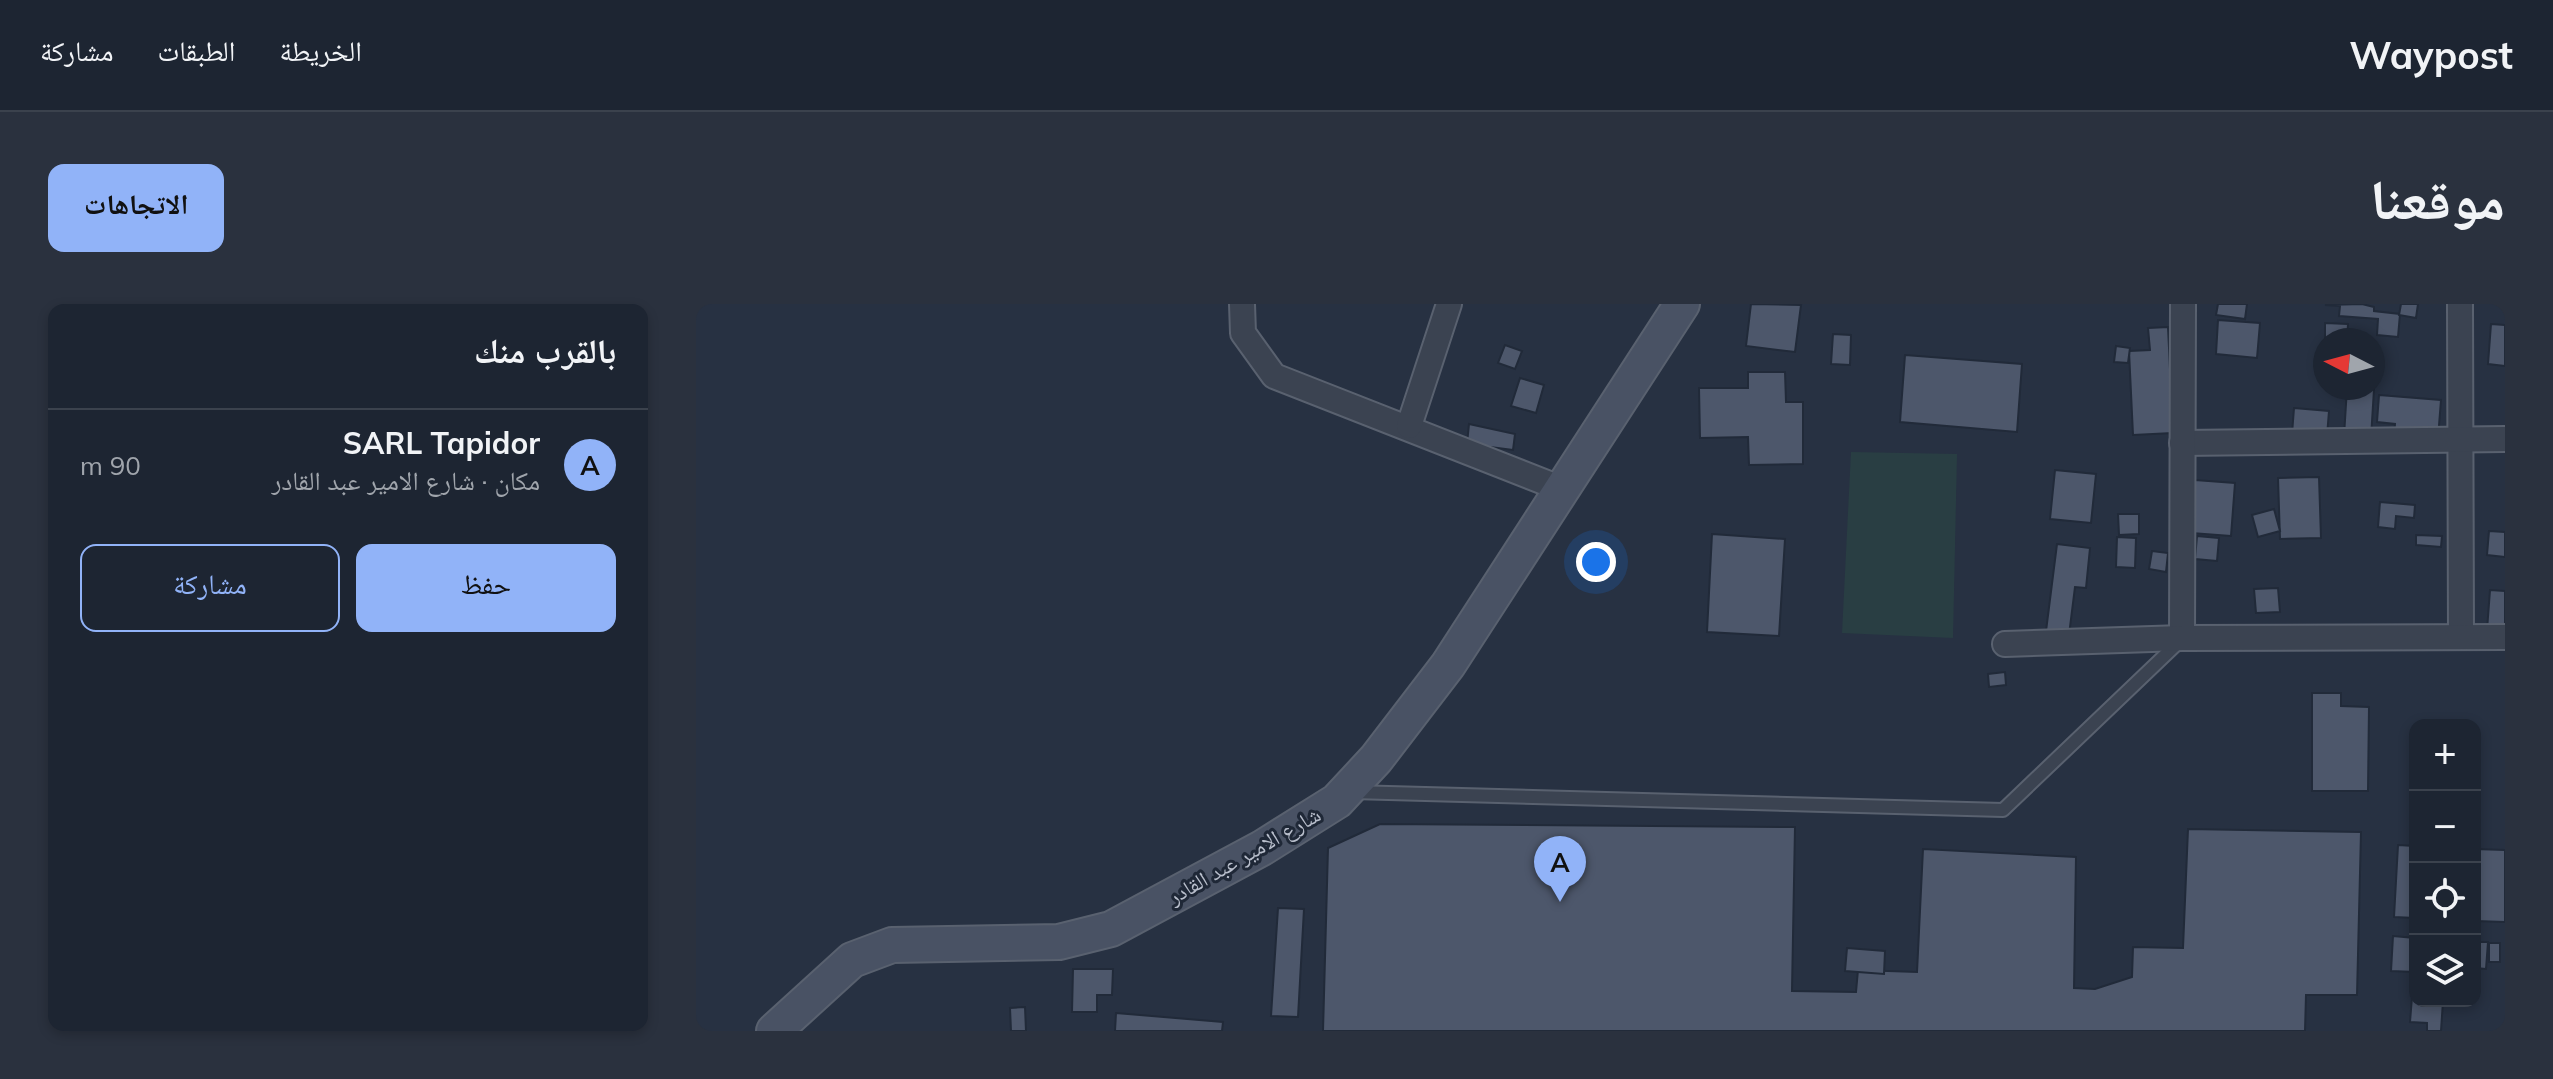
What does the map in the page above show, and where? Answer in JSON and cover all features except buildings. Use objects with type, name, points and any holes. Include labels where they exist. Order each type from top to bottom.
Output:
[{"type":"main road","name":"شارع الامير عبد القادر","points":[[774,1031],[852,960],[892,945],[1059,942],[1111,929],[1262,848],[1345,792],[1376,759],[1448,665],[1682,304]]},
{"type":"street","points":[[1242,304],[1243,333],[1274,376],[1409,426],[1562,489]]},
{"type":"street","points":[[1409,426],[1449,304]]},
{"type":"street","points":[[2182,638],[2183,304]]},
{"type":"street","points":[[2460,304],[2461,637]]},
{"type":"street","points":[[2182,443],[2505,439]]},
{"type":"street","points":[[2005,644],[2182,638],[2505,637]]},
{"type":"lane","points":[[1345,792],[2003,810],[2182,638]]},
{"type":"green space","points":[[1851,452],[1957,454],[1953,638],[1842,633]]},
{"type":"place","name":"SARL Tapidor","points":[[1560,902]]}]
